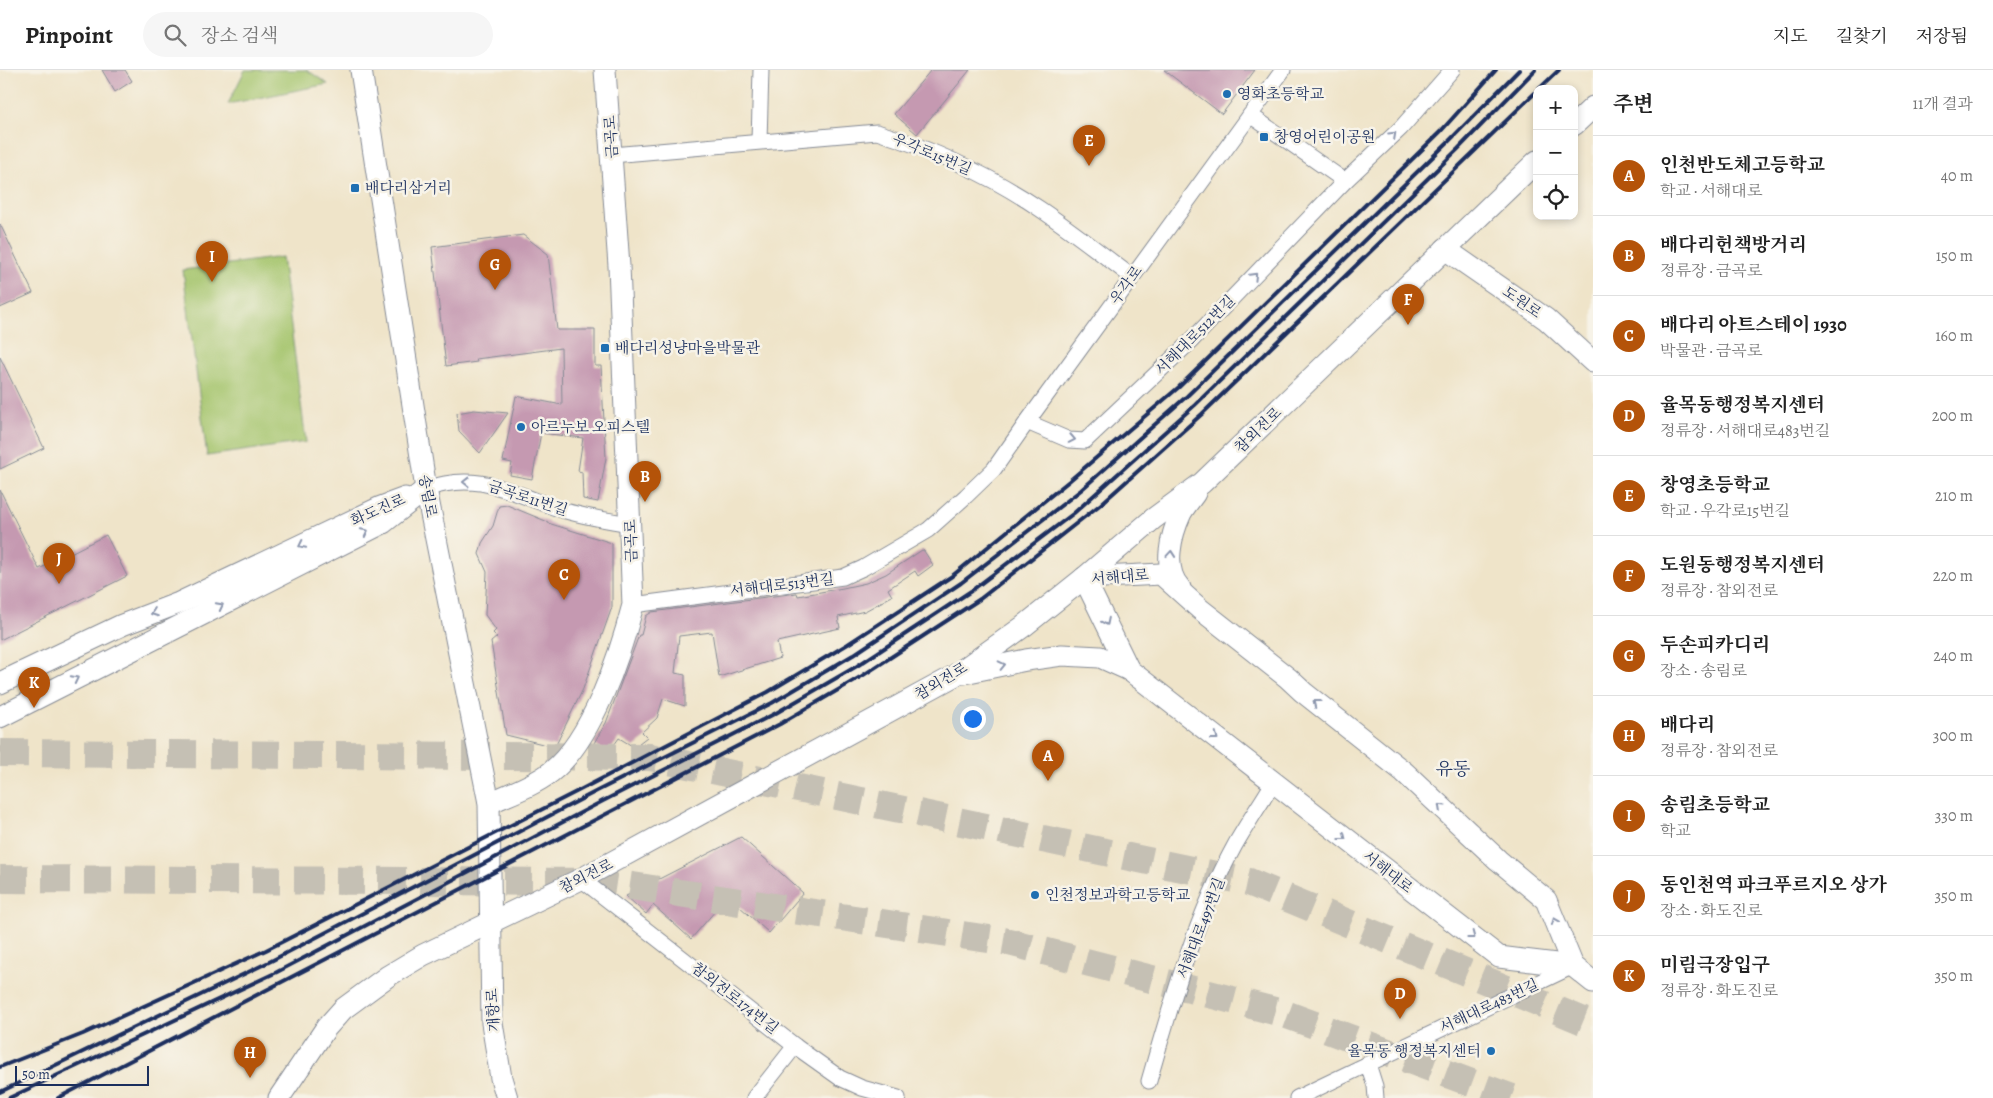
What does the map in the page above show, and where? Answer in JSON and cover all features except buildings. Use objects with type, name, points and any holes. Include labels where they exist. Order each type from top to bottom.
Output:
[{"type":"main road","name":"송림로","points":[[361,70],[426,489],[489,803],[492,921]]},
{"type":"main road","name":"금곡로","points":[[489,803],[537,781],[551,772],[576,745],[609,677],[624,637],[633,605],[631,524],[612,155],[605,70]]},
{"type":"main road","points":[[1578,121],[1593,107]]},
{"type":"main road","name":"참외전로","points":[[279,1098],[326,1028],[343,1009],[388,976],[416,959],[581,879],[954,676],[1024,626],[1153,519],[1202,482],[1533,165]]},
{"type":"main road","name":"도원로","points":[[1446,249],[1546,319],[1593,362]]},
{"type":"main road","points":[[1200,609],[1173,581],[1169,557],[1174,534],[1182,512],[1202,482]]},
{"type":"main road","name":"화도진로","points":[[0,683],[122,625],[179,603],[381,507],[426,489]]},
{"type":"main road","name":"화도진로","points":[[0,717],[383,523],[426,489]]},
{"type":"main road","name":"서해대로","points":[[1573,966],[1499,957],[1129,670],[1084,578],[1161,574],[1200,609],[1404,772],[1498,860],[1546,900],[1573,966],[1593,982]]},
{"type":"main road","points":[[954,676],[1026,660],[1062,655],[1100,657],[1129,670]]},
{"type":"main road","name":"개항로","points":[[492,921],[492,1023],[501,1078],[507,1098]]},
{"type":"street","points":[[759,141],[761,70]]},
{"type":"street","name":"우각로","points":[[966,496],[994,469],[1282,70]]},
{"type":"street","name":"서해대로512번길","points":[[1027,422],[1069,440],[1086,441],[1191,341],[1345,181],[1401,128],[1452,70]]},
{"type":"street","points":[[1250,115],[1345,181]]},
{"type":"street","name":"우각로15번길","points":[[612,155],[877,132],[918,145],[969,168],[1039,208],[1132,277]]},
{"type":"street","name":"금곡로11번길","points":[[426,489],[442,483],[470,481],[499,486],[594,519],[631,524]]},
{"type":"street","name":"서해대로513번길","points":[[633,605],[843,578],[890,554],[928,530],[966,496]]},
{"type":"street","name":"서해대로497번길","points":[[1149,1081],[1170,1010],[1210,899],[1235,846],[1273,783]]},
{"type":"street","name":"참외전로174번길","points":[[581,879],[795,1046],[840,1078],[862,1088],[898,1098]]},
{"type":"street","name":"서해대로483번길","points":[[1296,1098],[1573,966]]},
{"type":"street","points":[[754,1098],[795,1046]]},
{"type":"street","points":[[1368,1064],[1375,1086],[1376,1098]]},
{"type":"green space","points":[[245,70],[307,70],[328,84],[228,104]]},
{"type":"green space","points":[[282,257],[306,442],[207,456],[183,270]]},
{"type":"tunnel","points":[[0,753],[650,757],[1249,882],[1593,1025]]},
{"type":"tunnel","points":[[0,879],[605,882],[1009,942],[1282,1013],[1512,1098]]},
{"type":"railway","points":[[0,1067],[83,1034],[266,950],[576,792],[768,692],[848,644],[952,576],[1069,481],[1179,387],[1441,131],[1496,70]]},
{"type":"railway","points":[[0,1092],[271,961],[597,791],[772,703],[853,655],[961,583],[1081,490],[1187,396],[1450,140],[1519,70]]},
{"type":"railway","points":[[9,1098],[277,972],[603,801],[776,713],[857,666],[971,591],[1074,513],[1195,405],[1458,149],[1535,70]]},
{"type":"railway","points":[[1543,85],[1559,70]]},
{"type":"railway","points":[[58,1098],[780,724],[862,676],[980,599],[1101,504],[1202,414],[1533,95]]},
{"type":"place","name":"영화초등학교","points":[[1227,94]]},
{"type":"place","name":"창영어린이공원","points":[[1264,137]]},
{"type":"place","name":"창영초등학교","points":[[1089,166]]},
{"type":"place","name":"배다리삼거리","points":[[355,188]]},
{"type":"place","name":"송림초등학교","points":[[212,282]]},
{"type":"place","name":"두손피카디리","points":[[495,290]]},
{"type":"place","name":"도원동행정복지센터","points":[[1408,325]]},
{"type":"place","name":"배다리성냥마을박물관","points":[[605,348]]},
{"type":"place","name":"아르누보 오피스텔","points":[[521,427]]},
{"type":"place","name":"배다리헌책방거리","points":[[645,502]]},
{"type":"place","name":"동인천역 파크푸르지오 상가","points":[[59,584]]},
{"type":"place","name":"배다리 아트스테이 1930","points":[[564,600]]},
{"type":"place","name":"미림극장입구","points":[[34,708]]},
{"type":"place","name":"인천반도체고등학교","points":[[1048,781]]},
{"type":"place","name":"인천정보과학고등학교","points":[[1035,895]]},
{"type":"place","name":"율목동행정복지센터","points":[[1400,1019]]},
{"type":"place","name":"율목동 행정복지센터","points":[[1491,1051]]},
{"type":"place","name":"배다리","points":[[250,1078]]},
{"type":"district","name":"유동","points":[[1453,769]]}]
